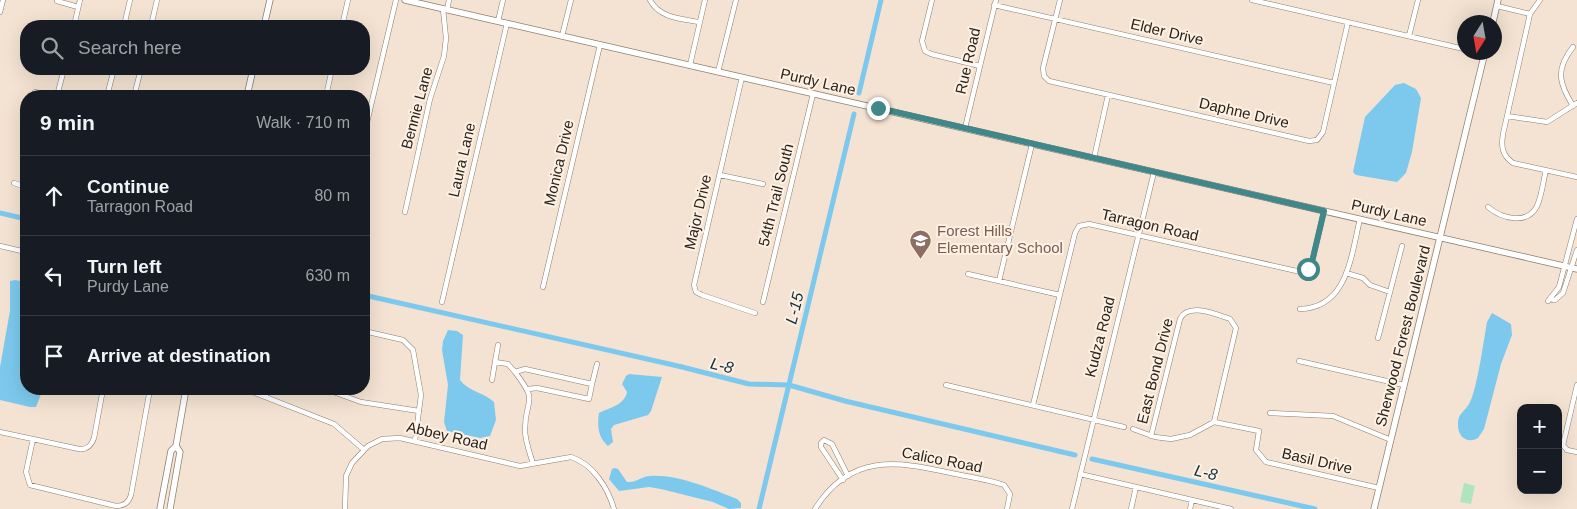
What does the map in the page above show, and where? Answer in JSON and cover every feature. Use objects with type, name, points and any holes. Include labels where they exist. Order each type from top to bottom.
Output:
[{"type":"street","points":[[0,12],[3,0]]},
{"type":"street","points":[[75,20],[80,0]]},
{"type":"street","points":[[125,20],[130,0]]},
{"type":"street","points":[[152,20],[157,0]]},
{"type":"street","points":[[265,20],[270,0]]},
{"type":"street","points":[[343,20],[348,0]]},
{"type":"street","points":[[370,109],[396,0]]},
{"type":"street","name":"Purdy Lane","points":[[405,0],[1574,269]]},
{"type":"street","name":"Bennie Lane","points":[[405,212],[430,99],[444,56],[446,38],[445,9],[449,0]]},
{"type":"street","points":[[498,21],[503,0]]},
{"type":"street","points":[[562,36],[570,0]]},
{"type":"street","points":[[650,0],[655,8],[663,14],[700,22]]},
{"type":"street","points":[[690,65],[705,0]]},
{"type":"street","points":[[718,72],[736,0]]},
{"type":"street","points":[[932,0],[922,40],[925,51],[980,66]]},
{"type":"street","points":[[1055,19],[1060,0]]},
{"type":"street","points":[[1252,0],[1457,47]]},
{"type":"street","points":[[1409,36],[1418,0]]},
{"type":"street","points":[[1540,0],[1530,14],[1502,141],[1505,155],[1517,164],[1577,177]]},
{"type":"street","points":[[57,1],[78,7]]},
{"type":"street","name":"Elder Drive","points":[[995,2],[1055,19],[1334,83]]},
{"type":"street","name":"Rue Road","points":[[965,128],[995,2]]},
{"type":"street","points":[[1498,3],[1530,14]]},
{"type":"street","name":"Daphne Drive","points":[[1055,19],[1043,68],[1046,79],[1108,95],[1313,141],[1320,138],[1323,132],[1348,22]]},
{"type":"street","name":"Laura Lane","points":[[442,302],[507,23]]},
{"type":"street","name":"Monica Drive","points":[[543,287],[600,45]]},
{"type":"street","points":[[1507,116],[1547,122],[1575,104],[1562,88],[1560,81],[1565,58],[1573,48]]},
{"type":"street","name":"Sherwood Forest Boulevard","points":[[1374,509],[1482,60]]},
{"type":"street","points":[[59,90],[62,75]]},
{"type":"street","points":[[109,90],[112,75]]},
{"type":"street","points":[[136,90],[139,75]]},
{"type":"street","points":[[249,90],[252,75]]},
{"type":"street","points":[[327,90],[331,75]]},
{"type":"street","name":"Major Drive","points":[[742,77],[694,285],[696,292],[702,295],[755,312]]},
{"type":"street","name":"54th Trail South","points":[[763,302],[813,94]]},
{"type":"street","points":[[1094,158],[1108,95]]},
{"type":"street","points":[[999,281],[1032,144]]},
{"type":"street","points":[[1488,207],[1507,218],[1518,218],[1528,215],[1537,205],[1546,170]]},
{"type":"street","name":"Kudza Road","points":[[1072,509],[1154,172]]},
{"type":"street","points":[[720,175],[764,184]]},
{"type":"street","points":[[14,183],[20,184]]},
{"type":"street","name":"Tarragon Road","points":[[1033,405],[1075,233],[1079,226],[1089,224],[1301,272],[1308,269],[1312,262],[1324,211]]},
{"type":"street","points":[[1300,309],[1314,308],[1330,300],[1341,286],[1360,219]]},
{"type":"street","points":[[1577,219],[1559,287],[1549,300],[1559,298],[1564,293],[1574,269],[1577,250]]},
{"type":"street","points":[[0,246],[20,251]]},
{"type":"street","points":[[1378,338],[1402,246]]},
{"type":"street","points":[[1346,273],[1363,278],[1370,285],[1390,292]]},
{"type":"street","points":[[968,274],[1060,295]]},
{"type":"street","name":"East Bond Drive","points":[[1151,436],[1180,319],[1184,312],[1194,310],[1233,321],[1236,332],[1214,422]]},
{"type":"street","points":[[370,332],[400,339],[411,347],[421,395],[415,441]]},
{"type":"street","points":[[492,380],[498,345]]},
{"type":"street","points":[[1299,361],[1404,385]]},
{"type":"street","points":[[496,362],[508,364],[528,389],[531,401],[525,431],[533,464]]},
{"type":"street","points":[[528,389],[537,388],[589,399],[597,364]]},
{"type":"street","points":[[515,372],[525,369],[592,384]]},
{"type":"street","points":[[946,385],[1124,426]]},
{"type":"street","points":[[1577,385],[1574,409],[1563,445],[1567,450],[1577,452]]},
{"type":"street","points":[[0,432],[79,449],[88,447],[94,438],[101,395]]},
{"type":"street","points":[[33,439],[26,476],[30,485],[108,504],[123,505],[132,495],[149,395]]},
{"type":"street","points":[[160,509],[170,451],[176,446],[185,395]]},
{"type":"street","points":[[260,395],[334,424],[363,449],[352,463],[346,476],[345,509]]},
{"type":"street","points":[[342,395],[361,402],[419,411]]},
{"type":"street","points":[[1270,413],[1333,416],[1390,440]]},
{"type":"street","points":[[1134,429],[1151,436],[1171,439],[1183,438],[1214,422]]},
{"type":"street","name":"Basil Drive","points":[[1214,422],[1259,431],[1256,450],[1266,462],[1379,488]]},
{"type":"street","name":"Abbey Road","points":[[363,449],[374,442],[391,438],[415,441],[520,466],[561,458],[579,460],[593,470],[608,493],[614,509]]},
{"type":"street","points":[[843,480],[821,447],[820,443],[824,440],[832,444],[848,476]]},
{"type":"street","points":[[170,509],[180,452],[176,446]]},
{"type":"street","name":"Calico Road","points":[[816,509],[831,489],[848,476],[875,465],[909,464],[1000,484],[1009,491],[1010,499],[1007,509]]},
{"type":"street","points":[[1080,474],[1231,509]]},
{"type":"street","points":[[1131,509],[1136,487]]},
{"type":"street","points":[[1190,509],[1192,500]]},
{"type":"green space","points":[[1464,483],[1475,486],[1471,504],[1460,502]]},
{"type":"water","points":[[1404,83],[1416,89],[1421,98],[1412,152],[1406,173],[1397,182],[1356,175],[1353,172],[1365,117],[1395,85]]},
{"type":"water","points":[[10,281],[20,281],[20,395],[41,395],[36,407],[0,400],[0,367],[10,311]]},
{"type":"water","points":[[1492,313],[1511,324],[1512,335],[1501,364],[1484,429],[1478,438],[1467,440],[1461,436],[1458,429],[1458,421],[1473,396],[1487,322]]},
{"type":"water","points":[[448,330],[457,331],[463,335],[460,380],[468,387],[494,402],[496,420],[490,436],[480,438],[447,431],[444,422],[448,385],[442,350],[443,341]]},
{"type":"water","points":[[629,374],[662,377],[648,415],[614,425],[611,429],[613,442],[608,446],[602,439],[599,431],[599,413],[616,406],[623,400],[627,392],[622,384]]},
{"type":"water","points":[[612,469],[618,469],[627,482],[650,476],[672,477],[737,499],[741,503],[741,508],[729,509],[713,502],[649,487],[619,491],[609,479]]},
{"type":"waterway","name":"L-15","points":[[859,93],[881,0]]},
{"type":"waterway","name":"L-15","points":[[759,509],[854,114]]},
{"type":"waterway","name":"L-8","points":[[0,213],[20,218]]},
{"type":"waterway","name":"L-8","points":[[370,296],[678,366],[749,384],[789,385],[845,401],[1075,455]]},
{"type":"waterway","name":"L-8","points":[[1092,459],[1315,509]]},
{"type":"place","name":"Forest Hills Elementary School","points":[[921,259]]},
{"type":"route","points":[[878,108],[1324,211],[1312,262],[1308,269]]}]
